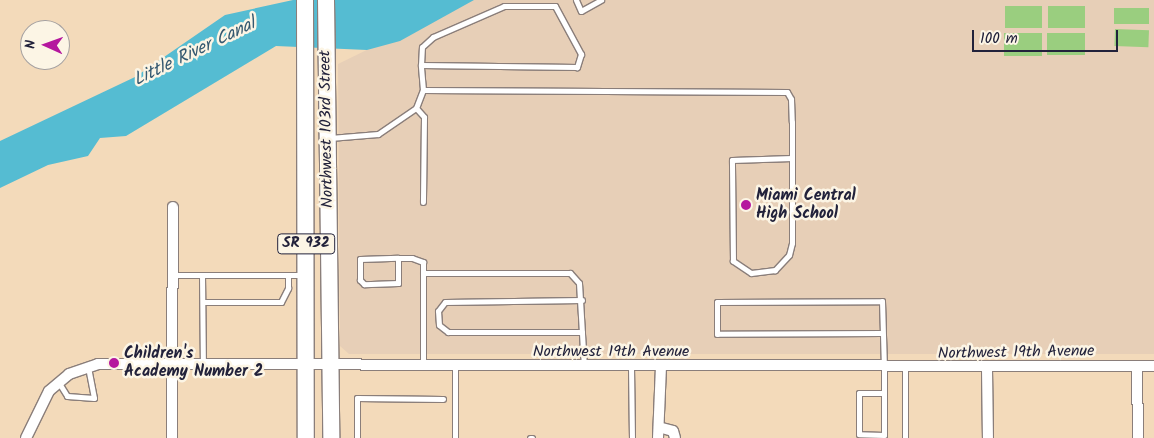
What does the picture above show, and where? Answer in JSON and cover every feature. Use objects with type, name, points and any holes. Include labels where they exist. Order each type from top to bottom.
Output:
[{"type":"main road","name":"Northwest 103rd Street","points":[[305,0],[306,438]]},
{"type":"main road","name":"Northwest 103rd Street","points":[[326,0],[331,438]]},
{"type":"street","points":[[172,438],[173,207]]},
{"type":"street","name":"Northwest 19th Avenue","points":[[26,438],[38,407],[69,374],[88,366],[203,364],[330,367],[884,369],[1154,366]]},
{"type":"street","points":[[661,367],[660,433],[673,431],[675,438]]},
{"type":"street","points":[[1137,367],[1138,438]]},
{"type":"street","points":[[986,369],[988,438]]},
{"type":"lane","points":[[576,0],[580,11],[601,0]]},
{"type":"lane","points":[[327,138],[378,134],[416,108],[423,90],[421,65],[422,47],[433,38],[504,6],[555,6],[581,54],[577,67],[421,65]]},
{"type":"lane","points":[[423,90],[786,92],[792,99],[792,158],[789,254],[775,270],[751,273],[734,262],[732,160],[792,158]]},
{"type":"lane","points":[[416,108],[424,117],[423,202]]},
{"type":"lane","points":[[398,258],[398,283],[360,280],[360,259],[398,258],[423,262],[423,367]]},
{"type":"lane","points":[[423,273],[570,273],[579,283],[582,300],[584,367]]},
{"type":"lane","points":[[173,275],[306,275]]},
{"type":"lane","points":[[202,275],[203,364]]},
{"type":"lane","points":[[202,302],[281,302],[288,288],[288,275]]},
{"type":"lane","points":[[582,300],[445,302],[438,311],[439,325],[448,332],[582,332]]},
{"type":"lane","points":[[882,333],[717,334],[716,302],[882,302],[884,369],[884,393],[884,434],[859,434],[859,393],[884,393]]},
{"type":"lane","points":[[59,383],[67,396],[94,398],[88,366]]},
{"type":"lane","points":[[455,367],[455,438]]},
{"type":"lane","points":[[631,367],[632,438]]},
{"type":"lane","points":[[905,438],[906,369]]},
{"type":"lane","points":[[357,438],[357,398],[443,399]]},
{"type":"shaded area","name":"Miami Central High School","points":[[469,0],[1154,0],[1154,354],[349,354],[340,346],[338,64]]},
{"type":"green space","points":[[1005,6],[1042,6],[1042,28],[1005,28]]},
{"type":"green space","points":[[1048,6],[1085,6],[1085,28],[1048,28]]},
{"type":"green space","points":[[1114,8],[1149,8],[1149,24],[1114,24]]},
{"type":"green space","points":[[1115,29],[1149,30],[1148,47],[1114,46]]},
{"type":"green space","points":[[1004,33],[1042,33],[1042,56],[1004,56]]},
{"type":"green space","points":[[1047,33],[1085,33],[1085,55],[1047,55]]},
{"type":"water","name":"Little River Canal","points":[[293,0],[474,0],[400,41],[367,50],[276,46],[126,136],[100,138],[88,156],[48,165],[0,188],[0,141],[135,77],[225,15]]},
{"type":"place","name":"Miami Central High School","points":[[746,205]]},
{"type":"place","name":"Children's Academy Number 2","points":[[114,363]]}]
